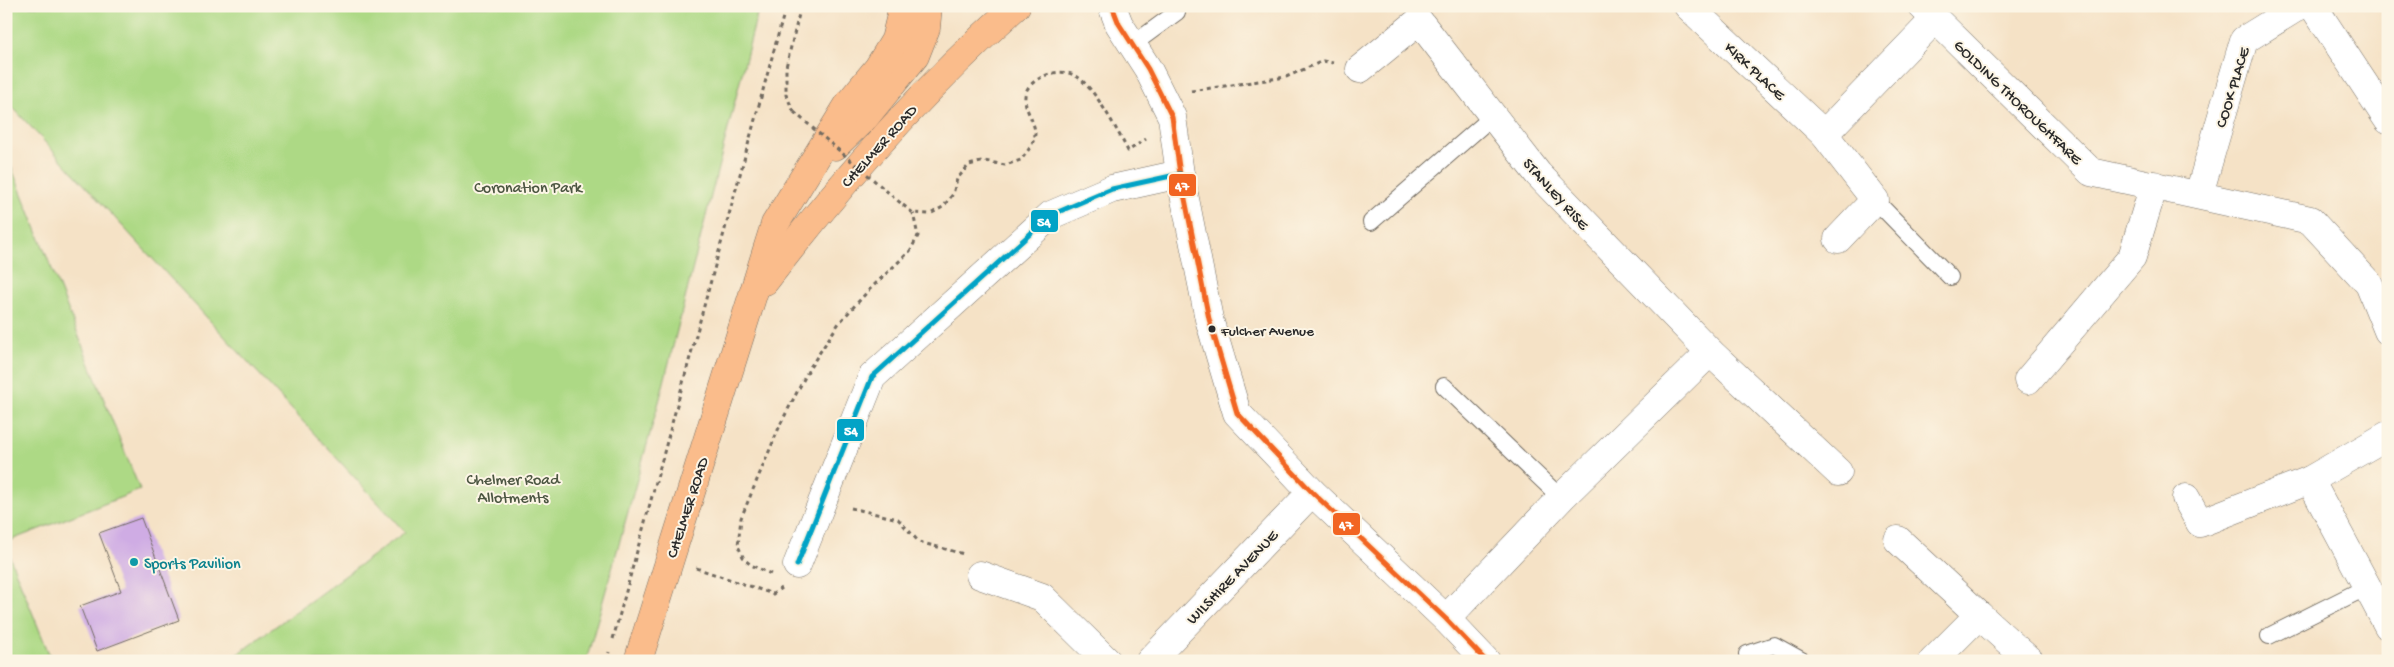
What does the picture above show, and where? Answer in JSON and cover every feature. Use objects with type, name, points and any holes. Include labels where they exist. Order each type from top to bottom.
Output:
[{"type":"main road","name":"CHELMER ROAD","points":[[638,661],[775,224],[850,102],[878,68],[895,40],[901,15],[900,6]]},
{"type":"main road","name":"CHELMER ROAD","points":[[805,175],[865,117],[915,56],[926,28],[928,6]]},
{"type":"main road","name":"CHELMER ROAD","points":[[753,296],[802,232],[878,142],[953,64],[1016,6]]},
{"type":"street","points":[[1096,6],[1121,25],[1172,117],[1180,174],[1208,319],[1237,413],[1312,492],[1446,619],[1486,661]]},
{"type":"street","name":"KIRK PLACE","points":[[1688,6],[1824,134],[1875,200]]},
{"type":"street","name":"COOK PLACE","points":[[2199,194],[2244,40],[2299,6]]},
{"type":"street","points":[[2313,6],[2388,120]]},
{"type":"street","points":[[1824,134],[1928,13]]},
{"type":"street","name":"GOLDING THOROUGHFARE","points":[[1928,13],[2091,172],[2199,194],[2310,220],[2369,284],[2388,331]]},
{"type":"street","name":"STANLEY RISE","points":[[1360,69],[1413,14],[1492,117],[1545,181],[1710,352],[1838,472]]},
{"type":"street","points":[[790,573],[822,501],[872,377],[1051,215],[1112,189],[1180,174]]},
{"type":"street","points":[[2028,380],[2132,257],[2154,185]]},
{"type":"street","points":[[1838,239],[1875,200]]},
{"type":"street","points":[[1446,619],[1561,498],[1710,352]]},
{"type":"street","points":[[2186,498],[2200,523],[2310,480],[2388,435]]},
{"type":"street","points":[[2310,480],[2388,626]]},
{"type":"street","name":"WILSHIRE AVENUE","points":[[1150,661],[1312,492]]},
{"type":"street","points":[[1898,540],[2030,661]]},
{"type":"street","points":[[980,575],[1042,597],[1107,661]]},
{"type":"street","points":[[1933,661],[1979,615]]},
{"type":"lane","points":[[1121,25],[1177,12],[1178,6]]},
{"type":"lane","points":[[1372,222],[1492,117]]},
{"type":"lane","points":[[1875,200],[1950,276]]},
{"type":"lane","points":[[1444,386],[1561,498]]},
{"type":"lane","points":[[2269,636],[2367,587]]},
{"type":"lane","points":[[1747,654],[1774,645],[1804,661]]},
{"type":"path","points":[[612,642],[786,6]]},
{"type":"path","points":[[801,6],[786,67],[786,96],[794,112],[913,212],[930,214],[944,207],[953,194],[957,179],[969,165],[985,161],[1005,165],[1021,160],[1032,145],[1035,133],[1027,112],[1025,95],[1032,81],[1049,73],[1060,72],[1075,76],[1089,88],[1118,130],[1128,151]]},
{"type":"path","points":[[1186,98],[1191,91],[1286,77],[1323,61],[1360,69]]},
{"type":"path","points":[[677,535],[689,539],[691,566],[773,594],[780,591],[790,573],[751,565],[744,559],[738,546],[741,518],[781,423],[809,369],[839,323],[869,290],[910,251],[918,236],[913,212]]},
{"type":"path","points":[[822,501],[898,519],[919,542],[969,555],[980,575]]},
{"type":"path","points":[[607,661],[609,651]]},
{"type":"green space","name":"Coronation Park","points":[[6,6],[759,6],[660,398],[586,661],[228,661],[405,532],[6,100]]},
{"type":"green space","points":[[6,154],[140,490],[6,542]]},
{"type":"green space","points":[[6,548],[52,661],[6,661]]},
{"type":"building","name":"Sports Pavilion","points":[[141,518],[179,620],[97,651],[80,606],[121,591],[99,533]]},
{"type":"transit line","name":"47","points":[[1112,6],[1119,24],[1148,69],[1172,117],[1180,174],[1209,319],[1237,413],[1312,492],[1446,619],[1486,661]]},
{"type":"transit line","name":"54","points":[[797,565],[872,377],[1051,215],[1112,189],[1180,174]]},
{"type":"place","name":"Fulcher Avenue","points":[[1212,329]]},
{"type":"place","name":"Sports Pavilion","points":[[134,562]]},
{"type":"park label","name":"Chelmer Road Allotments","points":[[513,487]]}]
